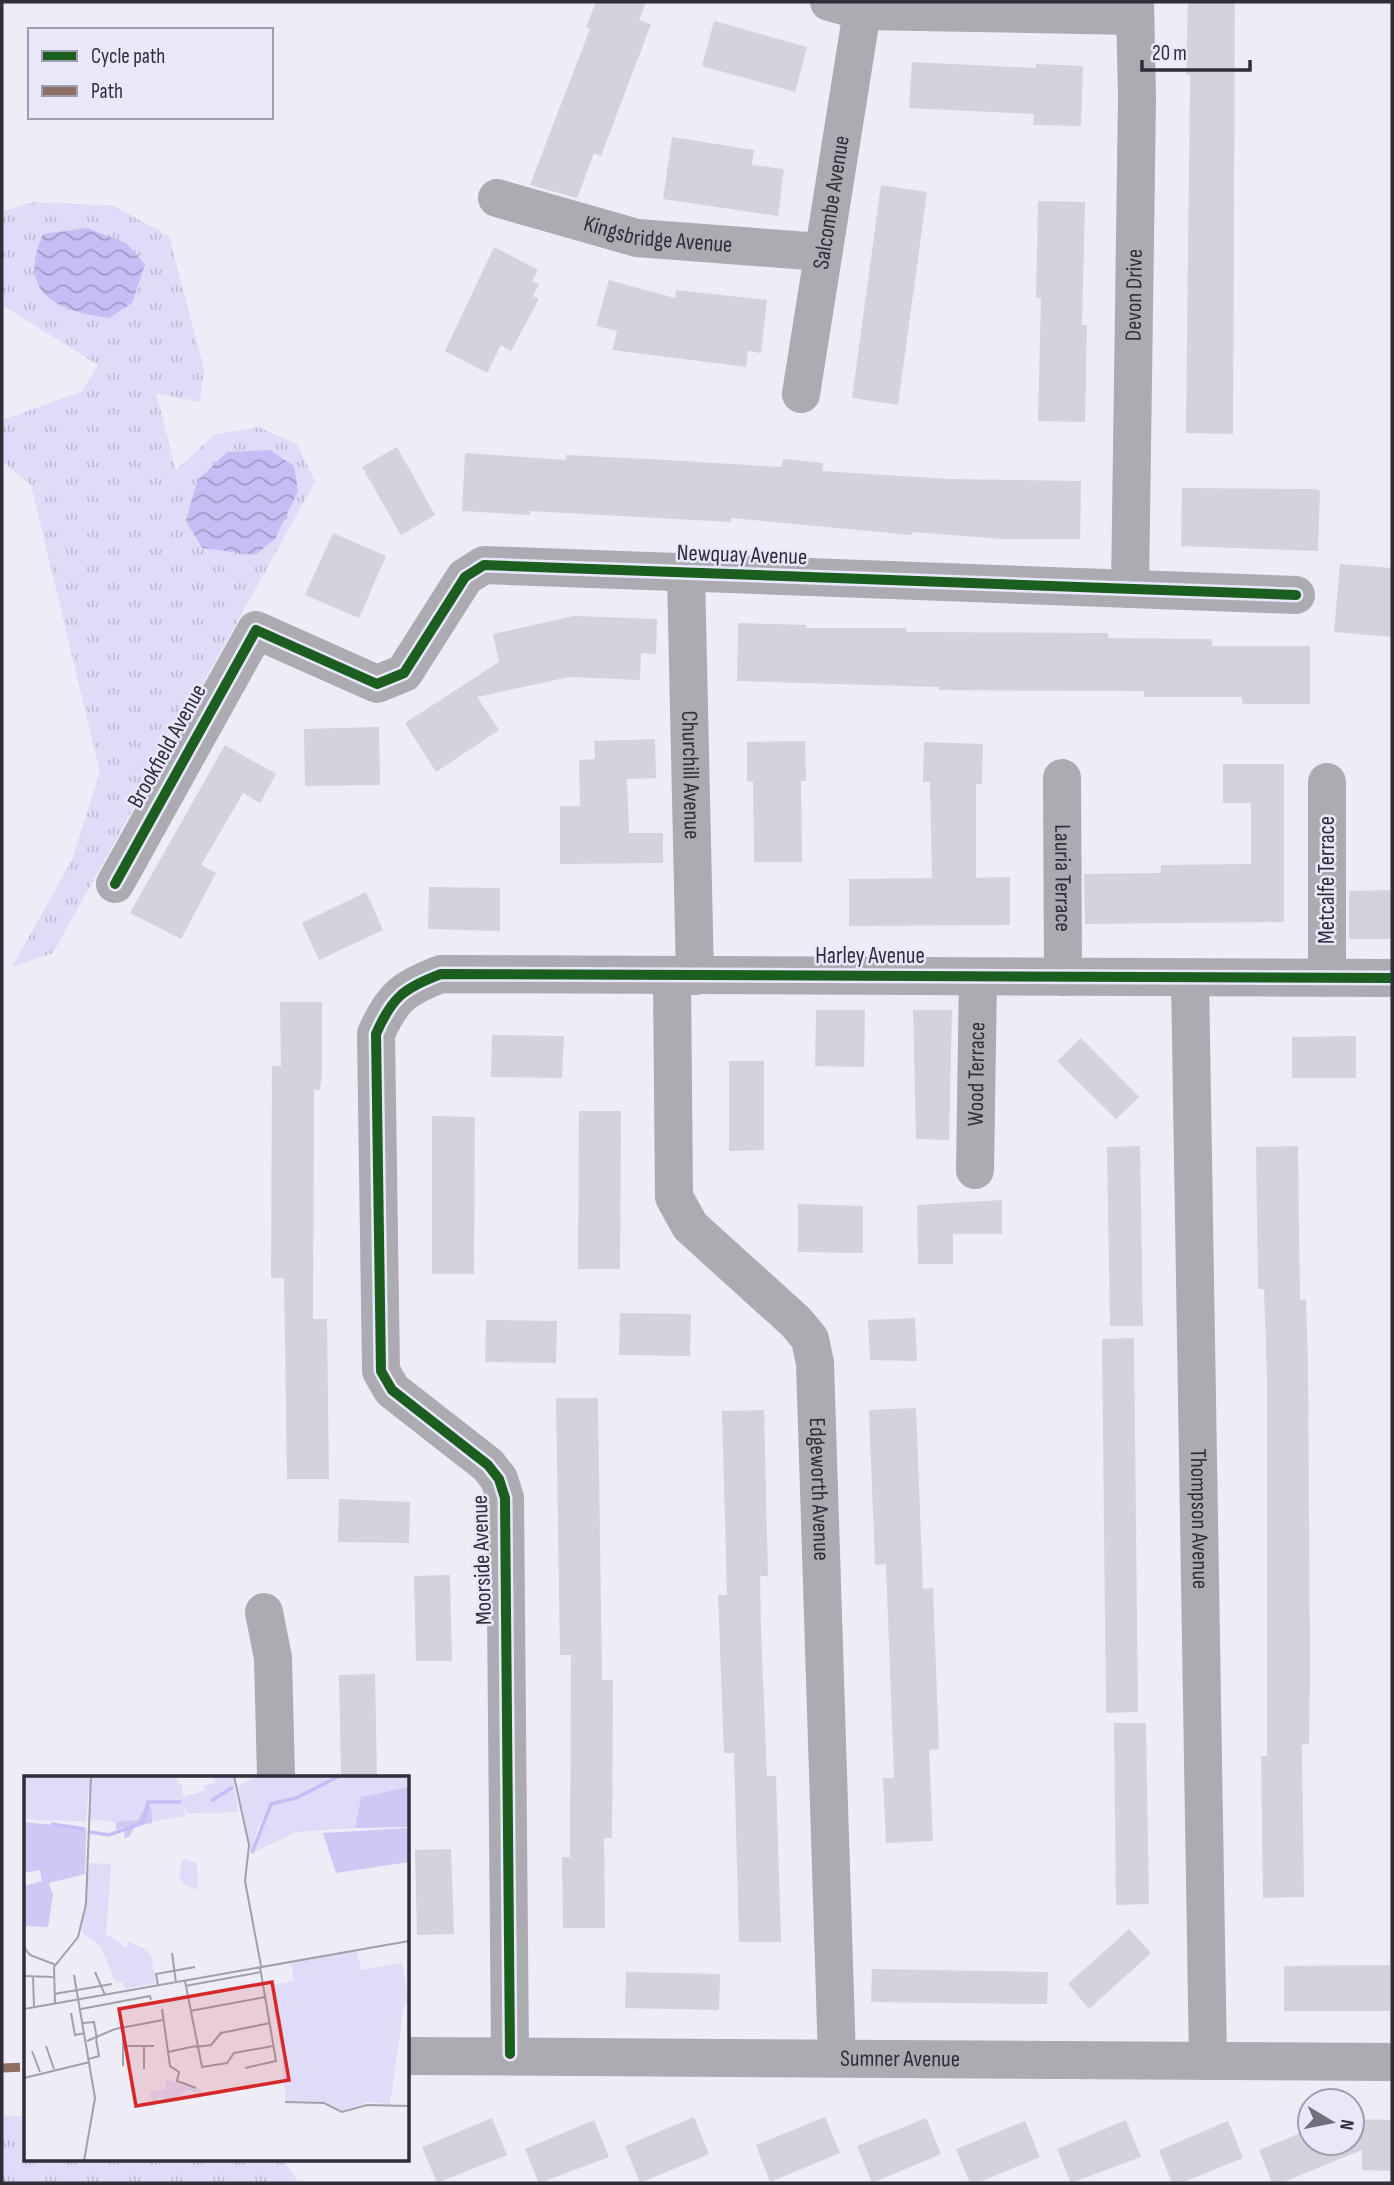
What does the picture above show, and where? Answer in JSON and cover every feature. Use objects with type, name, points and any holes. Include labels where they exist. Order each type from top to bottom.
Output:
[{"type":"street","points":[[845,7],[1135,9]]},
{"type":"street","name":"Salcombe Avenue","points":[[800,394],[822,252],[845,7]]},
{"type":"street","name":"Devon Drive","points":[[1130,589],[1137,98],[1135,9]]},
{"type":"street","name":"Kingsbridge Avenue","points":[[497,198],[637,238],[822,252]]},
{"type":"street","name":"Newquay Avenue","points":[[256,630],[377,684],[404,673],[465,577],[484,565],[1296,595]]},
{"type":"street","name":"Churchill Avenue","points":[[684,976],[686,574]]},
{"type":"street","name":"Brookfield Avenue","points":[[115,884],[256,630]]},
{"type":"street","name":"Lauria Terrace","points":[[1062,778],[1063,977]]},
{"type":"street","name":"Metcalfe Terrace","points":[[1327,782],[1327,978]]},
{"type":"street","name":"Harley Avenue","points":[[376,1034],[388,1007],[411,985],[442,974],[1392,978]]},
{"type":"street","name":"Edgeworth Avenue","points":[[684,976],[674,1197],[690,1226],[796,1322],[810,1339],[815,1363],[837,2058]]},
{"type":"street","name":"Wood Terrace","points":[[975,1170],[978,977]]},
{"type":"street","name":"Thompson Avenue","points":[[1191,978],[1208,2061]]},
{"type":"street","name":"Moorside Avenue","points":[[376,1034],[381,1371],[392,1390],[488,1465],[499,1479],[505,1498],[510,2054]]},
{"type":"street","points":[[264,1612],[273,1658],[276,1776]]},
{"type":"street","name":"Sumner Avenue","points":[[410,2056],[510,2054],[1392,2062]]},
{"type":"green space","points":[[35,202],[114,206],[169,236],[204,369],[200,402],[156,393],[176,470],[214,435],[258,427],[297,444],[315,482],[53,953],[12,967],[72,860],[100,772],[31,485],[2,461],[2,420],[81,392],[98,365],[2,305],[2,211]]},
{"type":"green space","points":[[2,2115],[24,2117],[24,2160],[283,2160],[299,2183],[2,2183]]},
{"type":"water","points":[[87,228],[126,243],[145,264],[132,303],[109,318],[90,315],[58,304],[46,296],[38,285],[36,255],[43,234]]},
{"type":"water","points":[[270,450],[294,466],[298,491],[275,539],[255,555],[202,548],[186,521],[197,481],[227,452]]},
{"type":"building","points":[[596,2],[646,2],[639,20],[651,24],[601,156],[594,153],[577,198],[530,185],[590,29],[586,27]]},
{"type":"building","points":[[1188,2],[1235,2],[1233,434],[1186,433],[1190,75],[1186,75]]},
{"type":"building","points":[[714,21],[807,47],[795,92],[702,66]]},
{"type":"building","points":[[912,62],[1036,68],[1036,64],[1083,66],[1081,126],[1033,125],[1034,114],[909,108]]},
{"type":"building","points":[[672,137],[754,150],[752,165],[784,169],[778,216],[663,199]]},
{"type":"building","points":[[881,185],[927,192],[898,405],[852,398]]},
{"type":"building","points":[[1038,201],[1085,202],[1082,325],[1087,325],[1085,422],[1038,421],[1041,298],[1036,298]]},
{"type":"building","points":[[494,247],[538,270],[532,281],[539,284],[533,296],[539,299],[511,351],[501,345],[487,373],[445,351]]},
{"type":"building","points":[[609,280],[675,298],[676,290],[767,300],[761,353],[748,351],[746,367],[612,350],[617,331],[596,326]]},
{"type":"building","points":[[397,447],[435,515],[401,535],[362,467]]},
{"type":"building","points":[[465,453],[566,460],[566,455],[782,467],[783,459],[823,463],[822,471],[948,479],[1081,481],[1080,539],[1003,539],[912,532],[912,535],[731,518],[731,522],[530,511],[530,515],[462,511]]},
{"type":"building","points":[[1182,488],[1316,489],[1320,491],[1318,551],[1181,546]]},
{"type":"building","points":[[333,533],[386,556],[359,618],[305,595]]},
{"type":"building","points":[[1340,564],[1392,568],[1392,637],[1334,632]]},
{"type":"building","points":[[574,616],[657,619],[656,654],[641,653],[640,680],[569,677],[477,697],[499,730],[436,772],[405,723],[499,662],[493,634]]},
{"type":"building","points":[[738,623],[806,625],[806,628],[906,628],[906,632],[1108,633],[1108,638],[1212,639],[1212,646],[1310,646],[1310,704],[1242,704],[1242,697],[1144,697],[1144,691],[939,690],[939,687],[737,681]]},
{"type":"building","points":[[379,727],[380,785],[305,786],[304,729]]},
{"type":"building","points":[[655,739],[656,778],[627,779],[629,833],[663,833],[663,863],[560,864],[560,806],[580,806],[579,760],[595,759],[594,741]]},
{"type":"building","points":[[805,741],[806,781],[801,781],[802,862],[754,862],[753,782],[747,781],[747,742]]},
{"type":"building","points":[[924,742],[983,744],[982,784],[976,784],[976,878],[1010,877],[1010,925],[849,926],[849,879],[932,878],[930,782],[923,782]]},
{"type":"building","points":[[225,745],[276,774],[260,803],[243,793],[201,865],[216,873],[181,939],[130,913]]},
{"type":"building","points":[[1223,764],[1284,764],[1284,922],[1085,924],[1084,874],[1161,873],[1161,865],[1251,864],[1251,803],[1223,803]]},
{"type":"building","points":[[429,887],[500,888],[500,931],[428,929]]},
{"type":"building","points":[[1392,890],[1392,939],[1349,939],[1349,891]]},
{"type":"building","points":[[366,892],[383,930],[319,960],[302,923]]},
{"type":"building","points":[[280,1002],[322,1002],[322,1073],[320,1090],[314,1090],[313,1319],[327,1319],[329,1479],[287,1479],[284,1278],[271,1278],[272,1066],[281,1066]]},
{"type":"building","points":[[816,1010],[865,1010],[864,1067],[815,1066]]},
{"type":"building","points":[[913,1010],[952,1010],[949,1140],[916,1139]]},
{"type":"building","points":[[492,1035],[564,1036],[562,1078],[491,1077]]},
{"type":"building","points":[[1356,1036],[1356,1078],[1292,1078],[1292,1037]]},
{"type":"building","points":[[1081,1038],[1139,1097],[1116,1119],[1057,1061]]},
{"type":"building","points":[[729,1061],[764,1061],[764,1150],[729,1151]]},
{"type":"building","points":[[579,1111],[621,1111],[620,1269],[578,1269]]},
{"type":"building","points":[[432,1116],[475,1117],[474,1274],[432,1274]]},
{"type":"building","points":[[1140,1146],[1143,1326],[1110,1326],[1107,1147]]},
{"type":"building","points":[[1298,1146],[1300,1300],[1306,1299],[1308,1364],[1310,1668],[1309,1744],[1302,1745],[1304,1897],[1263,1898],[1261,1756],[1267,1756],[1267,1378],[1264,1289],[1258,1289],[1256,1147]]},
{"type":"building","points":[[1002,1200],[1002,1234],[953,1234],[953,1264],[918,1264],[917,1205]]},
{"type":"building","points":[[798,1204],[863,1206],[863,1253],[798,1252]]},
{"type":"building","points":[[620,1313],[691,1314],[690,1356],[619,1355]]},
{"type":"building","points":[[915,1318],[917,1361],[870,1360],[868,1320]]},
{"type":"building","points":[[486,1320],[557,1321],[556,1363],[485,1362]]},
{"type":"building","points":[[1134,1338],[1138,1712],[1106,1713],[1102,1339]]},
{"type":"building","points":[[556,1398],[598,1398],[602,1680],[613,1680],[612,1838],[604,1838],[605,1928],[563,1928],[562,1857],[570,1857],[571,1655],[560,1655]]},
{"type":"building","points":[[916,1408],[923,1589],[933,1588],[939,1749],[929,1750],[933,1841],[886,1843],[883,1778],[894,1778],[886,1564],[875,1565],[869,1410]]},
{"type":"building","points":[[764,1410],[768,1576],[760,1576],[761,1630],[767,1776],[776,1776],[781,1942],[739,1942],[734,1753],[724,1753],[718,1595],[727,1595],[722,1411]]},
{"type":"building","points":[[339,1499],[410,1502],[409,1543],[338,1542]]},
{"type":"building","points":[[450,1575],[452,1661],[416,1661],[414,1576]]},
{"type":"building","points":[[375,1674],[377,1776],[341,1776],[339,1675]]},
{"type":"building","points":[[1114,1723],[1146,1723],[1149,1904],[1116,1905]]},
{"type":"building","points":[[451,1849],[454,1934],[417,1935],[415,1850]]},
{"type":"building","points":[[1129,1929],[1151,1953],[1089,2009],[1068,1984]]},
{"type":"building","points":[[1390,1965],[1390,2011],[1284,2011],[1284,1966]]},
{"type":"building","points":[[872,1969],[1048,1972],[1047,2004],[871,2002]]},
{"type":"building","points":[[626,1972],[720,1974],[719,2010],[625,2008]]},
{"type":"building","points":[[694,2117],[709,2154],[640,2183],[625,2146]]},
{"type":"building","points":[[825,2117],[840,2153],[770,2182],[756,2145]]},
{"type":"building","points":[[492,2118],[507,2155],[437,2183],[422,2147]]},
{"type":"building","points":[[926,2118],[941,2154],[872,2183],[857,2146]]},
{"type":"building","points":[[1366,2119],[1392,2120],[1392,2171],[1362,2170],[1362,2157],[1366,2157]]},
{"type":"building","points":[[594,2120],[609,2157],[539,2183],[525,2149]]},
{"type":"building","points":[[1126,2120],[1141,2157],[1071,2183],[1057,2149]]},
{"type":"building","points":[[1025,2121],[1040,2157],[977,2183],[970,2183],[956,2149]]},
{"type":"building","points":[[1228,2121],[1243,2158],[1181,2183],[1172,2183],[1159,2150]]},
{"type":"building","points":[[1296,2135],[1296,2157],[1345,2157],[1281,2183],[1272,2183],[1259,2150]]},
{"type":"marked path","points":[[2,2068],[24,2067]]},
{"type":"cycle path","points":[[115,884],[256,630],[377,684],[404,673],[465,577],[484,565],[1296,595]]},
{"type":"cycle path","points":[[510,2054],[505,1498],[499,1479],[488,1465],[392,1390],[381,1371],[376,1034],[394,1002],[408,989],[441,974],[1392,978]]}]
